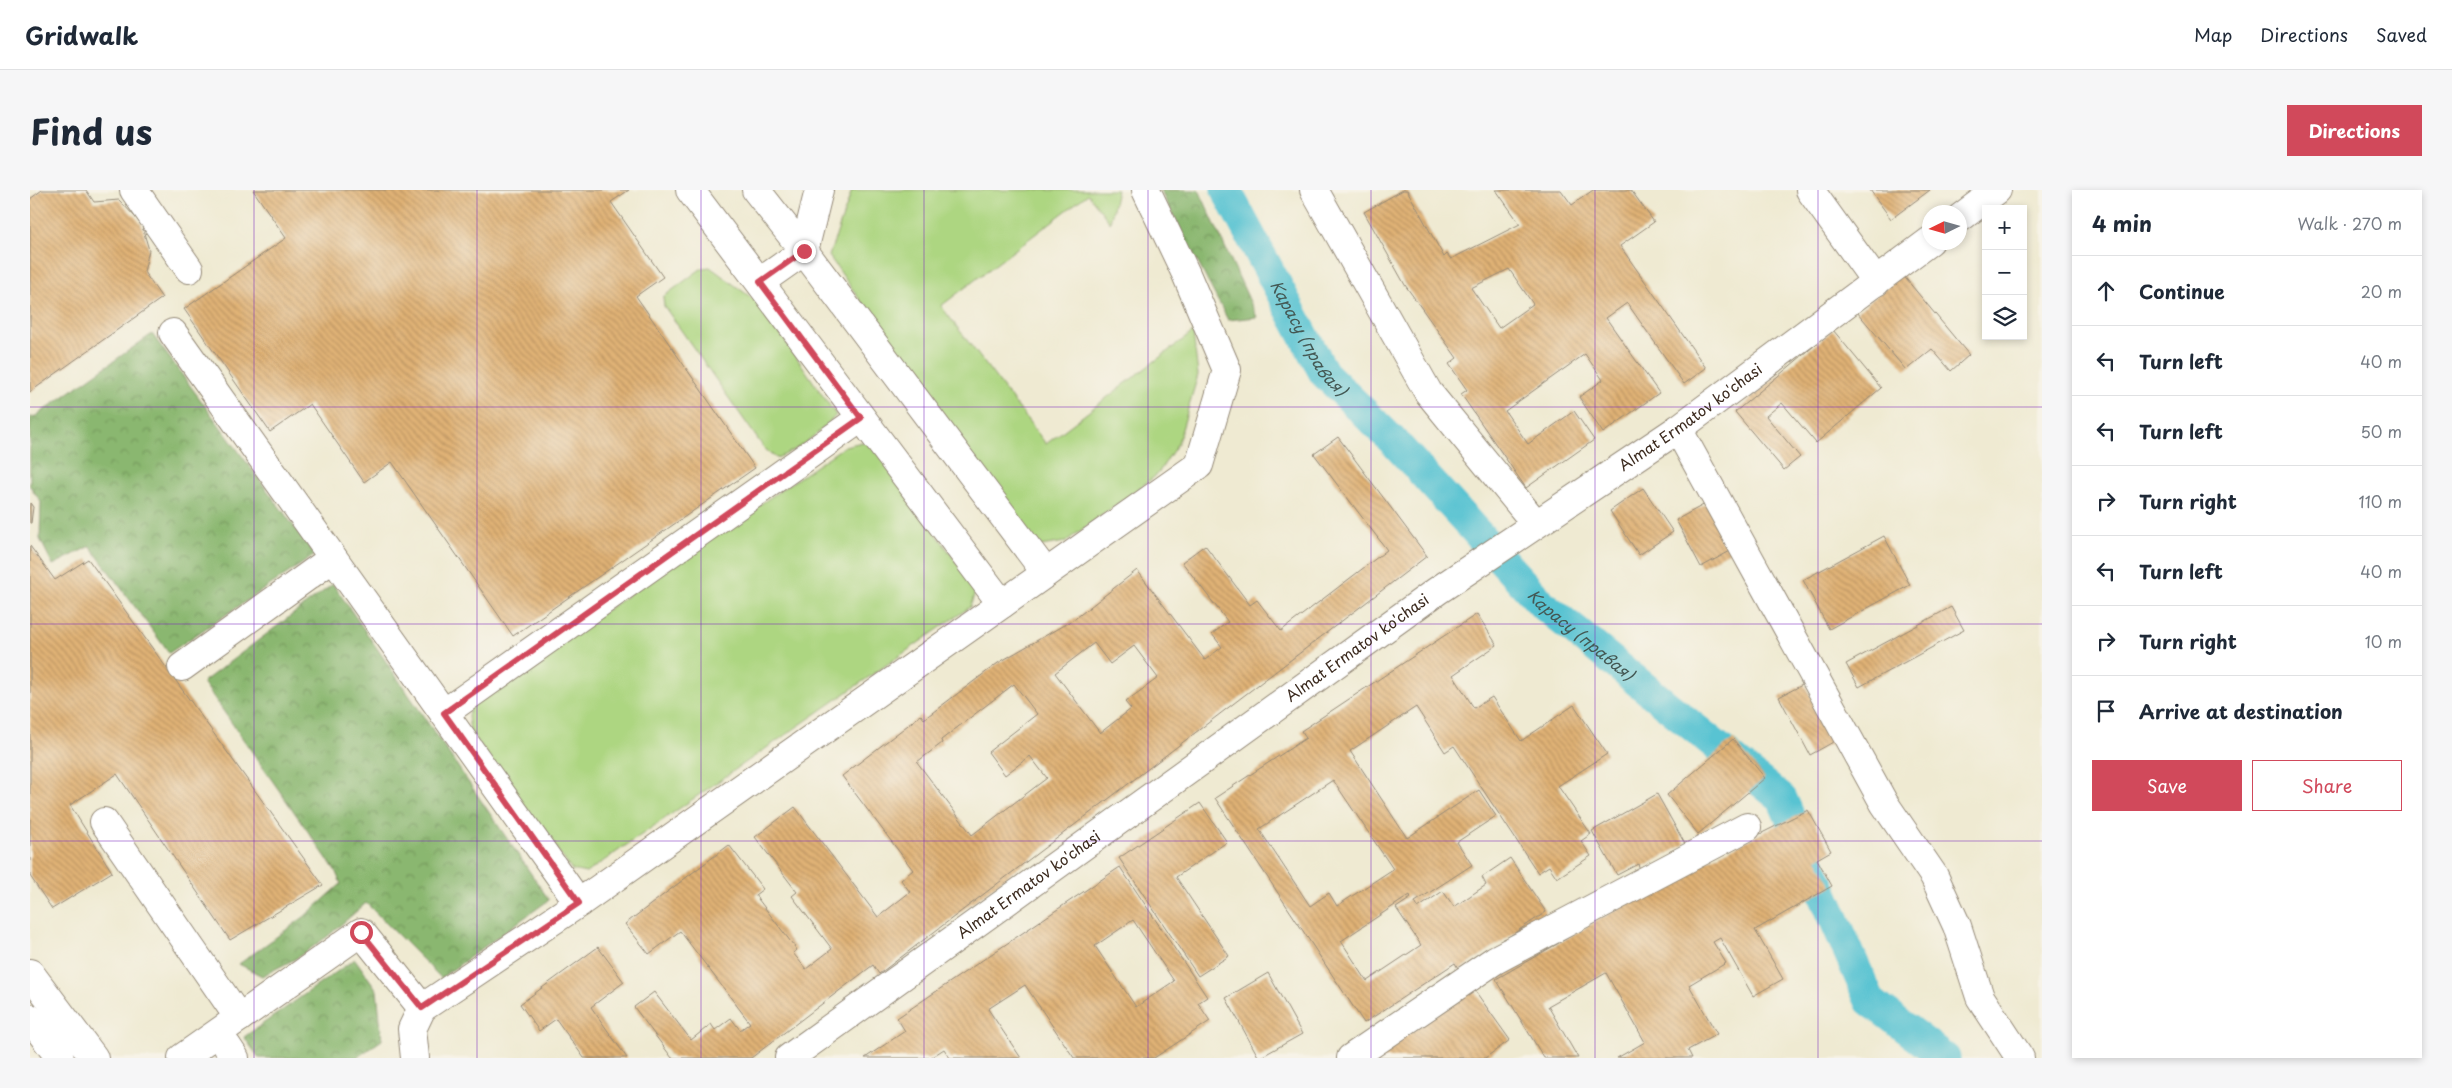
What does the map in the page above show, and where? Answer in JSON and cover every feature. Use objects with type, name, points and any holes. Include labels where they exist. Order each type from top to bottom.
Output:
[{"type":"street","points":[[690,190],[1002,604]]},
{"type":"street","points":[[756,190],[804,251],[1046,574]]},
{"type":"street","points":[[760,282],[804,251],[819,190]]},
{"type":"street","points":[[415,1058],[412,1029],[422,1008],[579,903],[1199,465],[1228,370],[1186,274],[1146,190]]},
{"type":"street","points":[[1314,190],[1428,392],[1531,528]]},
{"type":"street","points":[[1810,190],[1876,282]]},
{"type":"street","points":[[1967,213],[1997,190]]},
{"type":"street","points":[[139,192],[189,269]]},
{"type":"street","name":"Almat Ermatov ko'chasi","points":[[789,1058],[1437,590],[1678,429],[1922,247]]},
{"type":"street","points":[[173,333],[579,903]]},
{"type":"street","points":[[444,713],[861,418]]},
{"type":"street","points":[[1678,429],[1884,803],[1934,876],[1957,926],[1980,996],[2020,1058]]},
{"type":"street","points":[[182,667],[333,558]]},
{"type":"street","points":[[104,822],[239,1018]]},
{"type":"street","points":[[1350,1058],[1495,960],[1747,827]]},
{"type":"street","points":[[182,1058],[361,932],[422,1008]]},
{"type":"street","points":[[30,973],[94,1058]]},
{"type":"street","points":[[30,1018],[60,1058]]},
{"type":"green space","points":[[852,190],[1117,190],[1110,223],[1088,194],[941,306],[1046,444],[1193,332],[1198,375],[1178,443],[1157,475],[1065,542],[1035,547],[829,256]]},
{"type":"green space","points":[[1160,190],[1199,190],[1257,317],[1228,320]]},
{"type":"green space","points":[[710,267],[760,304],[836,415],[808,440],[792,451],[776,458],[764,448],[664,306],[663,297],[702,268]]},
{"type":"green space","points":[[152,334],[315,555],[169,653],[90,546],[53,565],[40,539],[41,502],[30,486],[30,416],[33,418]]},
{"type":"green space","points":[[862,442],[875,447],[976,590],[970,607],[586,873],[572,870],[470,731],[468,716],[473,702],[845,446]]},
{"type":"green space","points":[[333,584],[549,900],[441,978],[366,903],[328,936],[297,958],[262,976],[239,964],[304,917],[341,884],[335,870],[203,682]]},
{"type":"green space","points":[[355,959],[377,990],[382,1040],[356,1058],[259,1058],[244,1037]]},
{"type":"building","points":[[42,190],[86,190],[94,202],[119,200],[141,223],[149,250],[144,272],[162,298],[30,392],[30,199]]},
{"type":"building","points":[[253,190],[629,190],[611,202],[663,277],[636,296],[755,468],[513,636],[392,462],[364,482],[310,404],[270,432],[184,309],[286,238]]},
{"type":"building","points":[[1403,190],[1407,190],[1444,257],[1447,254],[1451,259],[1520,224],[1496,190],[1561,190],[1572,205],[1593,190],[1631,190],[1654,222],[1620,246],[1706,368],[1684,384],[1627,303],[1606,318],[1659,393],[1603,433],[1579,397],[1603,380],[1585,354],[1505,411],[1528,444],[1574,411],[1594,440],[1526,488],[1461,394],[1467,390],[1449,364],[1457,358],[1405,285],[1364,212]],"holes":[[[1509,269],[1533,304],[1499,328],[1471,288]]]},
{"type":"building","points":[[1870,190],[1930,190],[1891,219]]},
{"type":"building","points":[[1902,274],[1969,355],[1951,371],[1932,349],[1906,370],[1857,312]]},
{"type":"building","points":[[1833,330],[1881,388],[1816,443],[1782,403],[1766,416],[1800,457],[1784,470],[1735,412]]},
{"type":"building","points":[[1338,437],[1427,556],[879,974],[873,965],[751,1058],[672,1058],[634,1007],[654,992],[691,1040],[711,1024],[715,1030],[731,1018],[740,1030],[750,1023],[680,931],[649,954],[625,924],[729,845],[763,889],[755,895],[797,950],[793,953],[806,969],[832,949],[792,896],[797,892],[755,837],[795,807],[878,917],[910,892],[901,880],[913,870],[842,776],[921,715],[924,719],[998,663],[1076,618],[1137,570],[1205,660],[1222,647],[1212,634],[1228,622],[1182,562],[1205,545],[1250,605],[1257,600],[1281,631],[1387,550],[1314,454]],"holes":[[[1094,643],[1110,664],[1134,646],[1158,678],[1125,702],[1131,709],[1100,733],[1055,673]],[[1014,684],[1037,714],[988,752],[1005,775],[1030,756],[1047,778],[972,835],[917,762],[942,743],[941,740]]]},
{"type":"building","points":[[1643,488],[1673,532],[1639,555],[1610,511]]},
{"type":"building","points":[[30,503],[33,507],[31,523],[30,523]]},
{"type":"building","points":[[1707,503],[1732,550],[1701,567],[1676,520]]},
{"type":"building","points":[[1884,536],[1910,585],[1829,629],[1803,580]]},
{"type":"building","points":[[30,546],[55,580],[88,559],[323,885],[230,940],[117,774],[70,805],[112,872],[52,909],[30,876]]},
{"type":"building","points":[[1951,607],[1964,630],[1859,687],[1846,664]]},
{"type":"building","points":[[1477,614],[1497,645],[1453,675],[1474,708],[1492,697],[1521,741],[1574,705],[1607,754],[1558,786],[1591,834],[1581,841],[1591,856],[1557,878],[1549,866],[1538,873],[1454,746],[1445,752],[1416,707],[1350,751],[1407,838],[1479,790],[1496,816],[1457,842],[1472,865],[1415,902],[1418,908],[1443,891],[1454,907],[1486,885],[1482,877],[1510,858],[1546,912],[1459,970],[1455,963],[1364,1023],[1215,798],[1306,738],[1301,731]],"holes":[[[1333,780],[1393,869],[1337,906],[1329,893],[1310,906],[1259,829]],[[1410,895],[1411,898],[1396,908],[1421,945],[1367,981],[1341,941]]]},
{"type":"building","points":[[1804,684],[1835,741],[1810,755],[1779,697]]},
{"type":"building","points":[[1733,739],[1765,778],[1698,834],[1667,795]]},
{"type":"building","points":[[1657,794],[1685,844],[1640,869],[1638,864],[1617,875],[1592,831]]},
{"type":"building","points":[[1200,803],[1227,842],[1176,877],[1229,956],[1198,976],[1119,858]]},
{"type":"building","points":[[1808,810],[1831,851],[1817,859],[1832,886],[1755,930],[1783,979],[1753,996],[1720,938],[1713,942],[1726,963],[1689,985],[1717,1034],[1688,1050],[1692,1058],[1617,1058],[1645,1042],[1606,973],[1548,1006],[1578,1058],[1544,1058],[1496,979],[1676,876]]},
{"type":"building","points":[[1120,867],[1207,997],[1198,1003],[1210,1021],[1154,1058],[1074,1058],[1025,985],[988,1009],[1021,1058],[950,1058],[944,1049],[930,1058],[865,1058],[905,1031],[897,1018]],"holes":[[[1133,920],[1174,981],[1136,1007],[1095,946]]]},
{"type":"building","points":[[598,947],[624,982],[591,1007],[627,1058],[584,1058],[556,1019],[539,1031],[520,1004]]},
{"type":"building","points":[[1268,973],[1302,1034],[1259,1058],[1226,998]]},
{"type":"building","points":[[1473,988],[1510,1040],[1485,1058],[1375,1058]]},
{"type":"waterway","name":"Карасу (правая)","points":[[1226,190],[1324,373],[1397,445],[1542,604],[1782,799],[1870,1001],[1945,1058]]},
{"type":"route","points":[[361,932],[422,1008],[579,903],[444,713],[861,418],[760,282],[804,251]]}]
